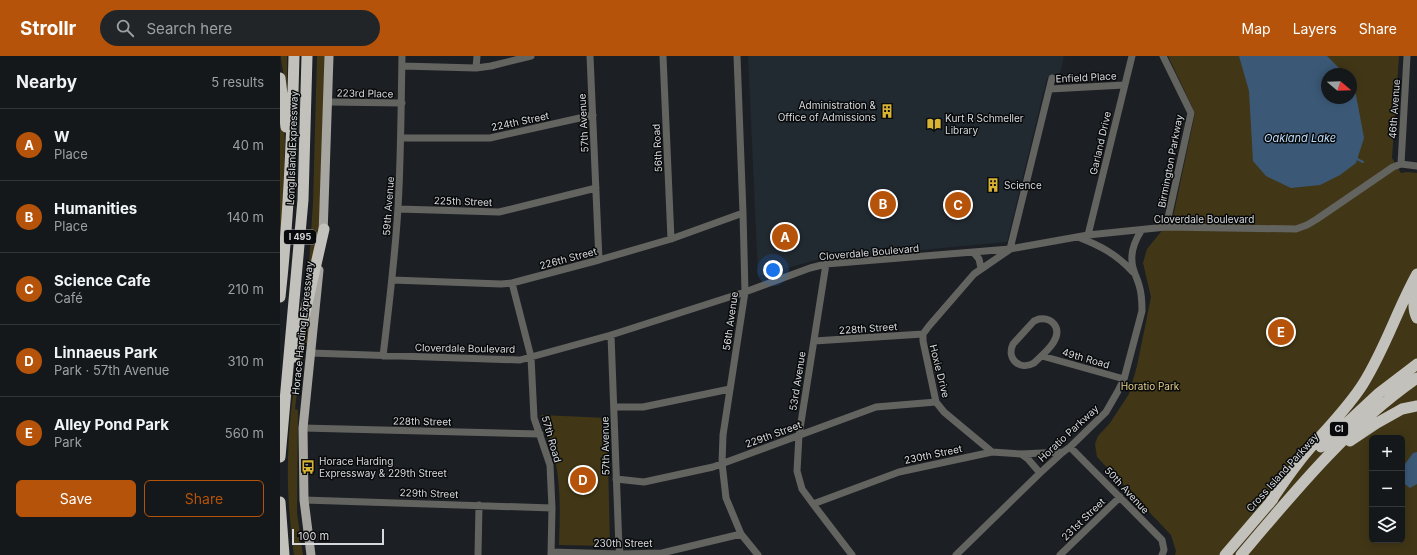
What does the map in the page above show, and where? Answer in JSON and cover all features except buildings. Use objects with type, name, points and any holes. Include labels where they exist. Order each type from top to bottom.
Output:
[{"type":"highway","name":"Long Island Expressway","points":[[280,296],[289,198],[294,56]]},
{"type":"highway","name":"Long Island Expressway","points":[[280,456],[303,200],[307,56]]},
{"type":"highway","points":[[280,78],[288,136],[289,198]]},
{"type":"highway","points":[[283,417],[324,229]]},
{"type":"highway","points":[[1269,504],[1301,459],[1363,385],[1379,357],[1406,295],[1417,274]]},
{"type":"highway","points":[[1417,289],[1414,300],[1414,312],[1417,318]]},
{"type":"highway","name":"Cross Island Parkway","points":[[1225,555],[1326,441],[1379,393],[1417,364]]},
{"type":"highway","name":"CI","points":[[1241,555],[1312,472],[1348,435],[1390,397],[1417,378]]},
{"type":"highway","points":[[1312,472],[1353,438],[1402,409],[1417,406]]},
{"type":"highway","points":[[280,502],[284,555]]},
{"type":"main road","name":"Horace Harding Expressway","points":[[311,555],[304,500],[303,428],[324,229],[329,56]]},
{"type":"street","name":"59th Avenue","points":[[383,356],[392,280],[398,209],[402,138],[402,56]]},
{"type":"street","points":[[476,68],[477,56]]},
{"type":"street","points":[[402,66],[476,68],[491,66],[531,56]]},
{"type":"street","name":"57th Avenue","points":[[590,56],[599,260]]},
{"type":"street","name":"56th Road","points":[[662,56],[671,239]]},
{"type":"street","name":"56th Avenue","points":[[737,56],[745,292],[723,435],[722,463],[726,498],[741,534],[758,555]]},
{"type":"street","name":"Garland Drive","points":[[1088,235],[1132,56]]},
{"type":"street","name":"Birmington Parkway","points":[[1163,56],[1191,113],[1166,227]]},
{"type":"street","name":"46th Avenue","points":[[1400,164],[1407,56]]},
{"type":"street","points":[[1010,249],[1052,78]]},
{"type":"street","name":"Enfield Place","points":[[1050,89],[1124,85]]},
{"type":"street","name":"223rd Place","points":[[328,102],[402,104]]},
{"type":"street","name":"224th Street","points":[[402,138],[490,138],[593,115]]},
{"type":"street","points":[[1400,164],[1417,166]]},
{"type":"street","name":"Cloverdale Boulevard","points":[[310,353],[520,360],[612,335],[745,292],[810,268],[826,264],[974,253],[1010,249],[1088,235],[1141,231],[1166,227],[1290,229],[1301,227],[1317,219],[1393,167],[1400,164]]},
{"type":"street","name":"225th Street","points":[[398,209],[499,212],[596,188]]},
{"type":"street","name":"226th Street","points":[[392,280],[501,284],[512,283],[671,239],[743,213]]},
{"type":"street","name":"Horatio Parkway","points":[[956,555],[1040,473],[1070,447],[1106,412],[1118,391],[1124,379],[1142,311],[1142,299],[1139,285],[1131,260],[1137,238],[1141,231]]},
{"type":"street","name":"Horatio Parkway","points":[[1078,237],[1100,246],[1115,255],[1134,272]]},
{"type":"street","name":"Hoxie Drive","points":[[992,452],[944,412],[936,402],[923,341],[923,334],[981,268],[1010,249]]},
{"type":"street","points":[[974,253],[979,260],[981,268]]},
{"type":"street","name":"53rd Avenue","points":[[826,264],[799,435],[797,471],[802,489],[852,555]]},
{"type":"street","name":"57th Road","points":[[512,283],[531,357],[534,418],[550,465],[552,508],[551,553]]},
{"type":"street","name":"49th Road","points":[[1043,318],[1054,324],[1057,335],[1042,356],[1030,366],[1021,366],[1013,360],[1010,352],[1013,344],[1034,321],[1043,318]]},
{"type":"street","name":"228th Street","points":[[814,341],[923,334]]},
{"type":"street","name":"57th Avenue","points":[[612,335],[616,479],[619,548],[621,554]]},
{"type":"street","name":"49th Road","points":[[1042,356],[1124,379]]},
{"type":"street","points":[[614,407],[643,407],[730,389]]},
{"type":"street","name":"229th Street","points":[[616,479],[644,482],[713,467],[876,407],[936,402]]},
{"type":"street","name":"228th Street","points":[[303,428],[540,434]]},
{"type":"street","name":"50th Avenue","points":[[1070,447],[1120,497],[1144,524],[1162,540],[1163,553]]},
{"type":"street","name":"230th Street","points":[[812,504],[899,472],[992,452],[1021,454],[1063,452]]},
{"type":"street","points":[[1021,454],[1028,459],[1040,473]]},
{"type":"street","name":"231st Street","points":[[1060,555],[1120,497]]},
{"type":"street","name":"229th Street","points":[[304,500],[552,508]]},
{"type":"street","points":[[478,555],[479,505]]},
{"type":"street","name":"230th Street","points":[[551,553],[662,553],[741,534]]},
{"type":"shaded area","points":[[748,56],[1064,56],[1059,78],[1047,78],[1007,242],[816,260],[758,276]]},
{"type":"green space","points":[[281,56],[287,56],[287,97],[281,59]]},
{"type":"green space","points":[[317,56],[325,56],[319,232],[312,265],[309,264],[313,203]]},
{"type":"green space","name":"Horatio Park","points":[[1168,56],[1399,56],[1392,158],[1401,173],[1417,173],[1417,555],[1175,555],[1176,551],[1171,535],[1097,457],[1095,444],[1098,436],[1110,423],[1129,394],[1137,366],[1151,297],[1143,263],[1147,249],[1173,217],[1195,113]]},
{"type":"green space","points":[[280,116],[284,123],[285,144],[280,244]]},
{"type":"green space","points":[[315,276],[307,343],[303,343],[295,409],[298,410],[297,513],[303,555],[294,555],[288,496],[289,437],[297,367]]},
{"type":"green space","points":[[541,415],[607,418],[610,546],[559,545],[560,502],[557,470],[549,437]]},
{"type":"water","name":"Oakland Lake","points":[[1239,56],[1327,56],[1339,68],[1321,68],[1321,104],[1357,104],[1357,100],[1364,138],[1356,163],[1340,175],[1320,185],[1291,188],[1266,176],[1253,161],[1249,91]]},
{"type":"water","points":[[1417,452],[1417,484],[1410,488],[1405,484],[1405,464],[1413,453]]},
{"type":"waterway","points":[[1357,159],[1363,162]]},
{"type":"place","name":"Administration & Office of Admissions","points":[[887,111]]},
{"type":"place","name":"Kurt R Schmeller Library","points":[[934,124]]},
{"type":"place","name":"Science","points":[[993,185]]},
{"type":"place","name":"Humanities","points":[[883,204]]},
{"type":"place","name":"Science Cafe","points":[[958,205]]},
{"type":"place","name":"W","points":[[785,237]]},
{"type":"place","name":"Alley Pond Park","points":[[1281,332]]},
{"type":"place","name":"Horace Harding Expressway & 229th Street","points":[[308,467]]},
{"type":"place","name":"Linnaeus Park","points":[[583,480]]}]
